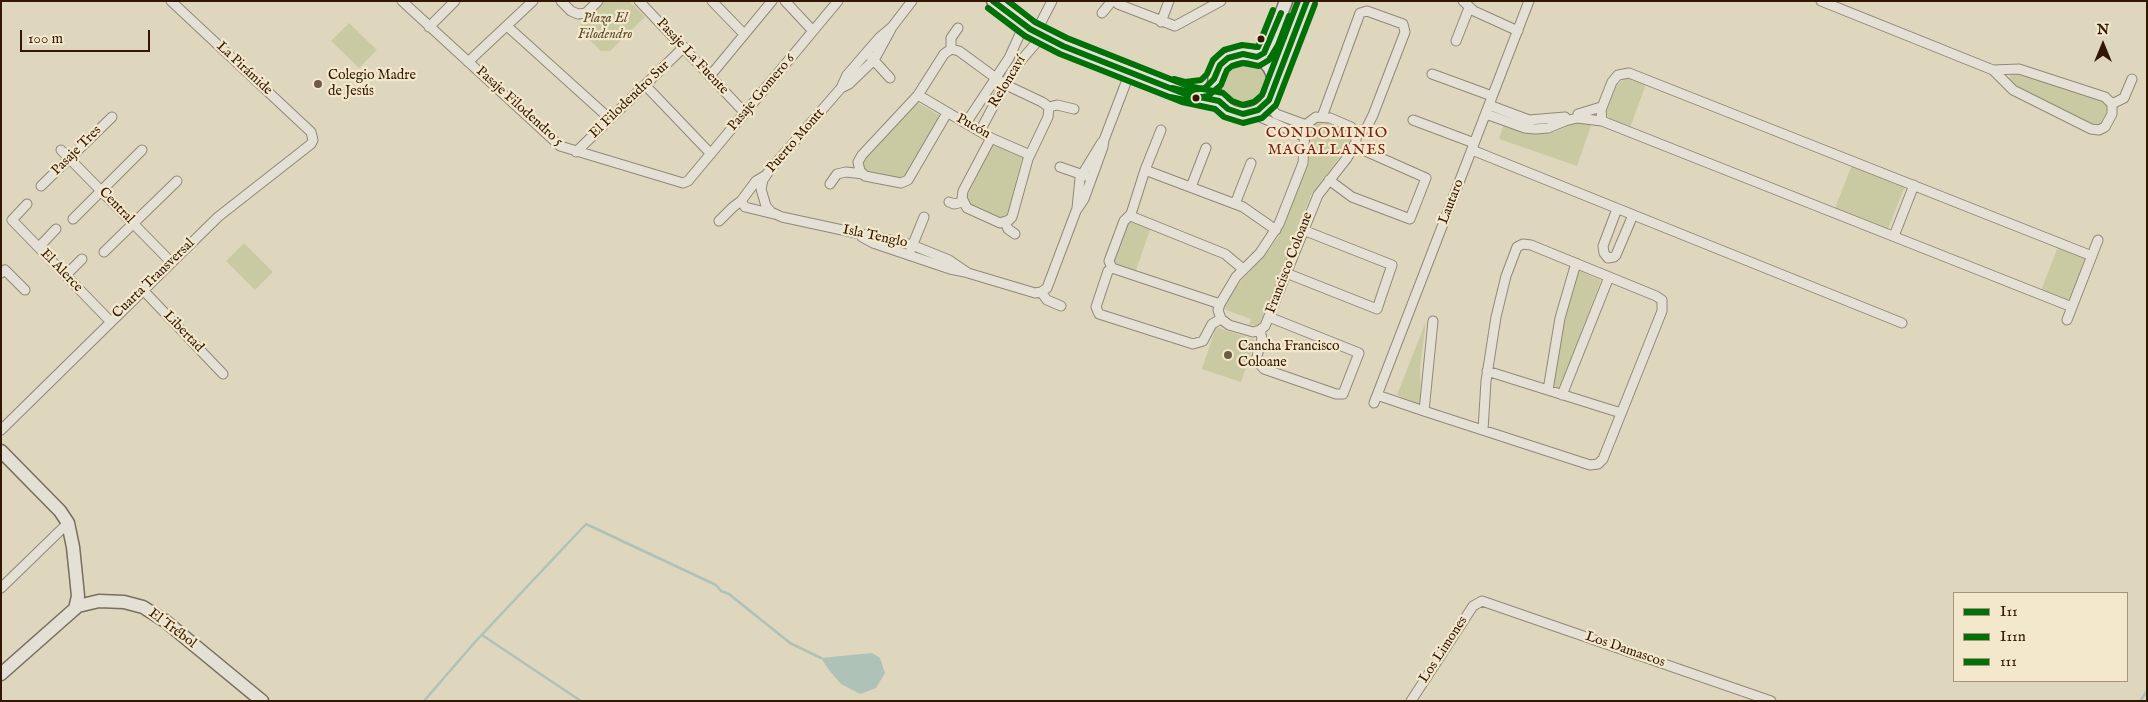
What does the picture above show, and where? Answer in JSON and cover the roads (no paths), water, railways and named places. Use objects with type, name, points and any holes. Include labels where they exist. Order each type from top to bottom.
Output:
[{"type":"street","name":"La Pirámide","points":[[172,1],[311,132],[314,138]]},
{"type":"street","name":"Pasaje Filodendro 5","points":[[402,1],[556,144],[576,152],[685,183]]},
{"type":"street","points":[[429,26],[456,1]]},
{"type":"street","points":[[468,62],[533,1]]},
{"type":"street","points":[[561,1],[570,11],[578,14],[586,13],[598,1]]},
{"type":"street","name":"Pasaje La Fuente","points":[[639,1],[745,113]]},
{"type":"street","points":[[712,1],[744,34]]},
{"type":"street","points":[[710,76],[772,1]]},
{"type":"street","points":[[785,1],[813,31]]},
{"type":"street","name":"Pasaje Gomero 6","points":[[685,183],[838,1]]},
{"type":"street","name":"Puerto Montt","points":[[841,88],[849,84],[874,60],[892,27],[912,1]]},
{"type":"street","points":[[993,1],[1039,34],[1177,90],[1219,101],[1231,111],[1251,113],[1304,136]]},
{"type":"street","name":"Reloncaví","points":[[980,131],[1004,84],[1039,34],[1052,1]]},
{"type":"street","points":[[1102,13],[1112,1]]},
{"type":"street","points":[[1116,1],[1118,4],[1172,26],[1179,25],[1221,1]]},
{"type":"street","points":[[1162,22],[1169,1]]},
{"type":"street","points":[[1257,57],[1268,48],[1286,1]]},
{"type":"street","points":[[1251,113],[1261,108],[1271,95],[1307,1]]},
{"type":"street","name":"Lautaro","points":[[1424,411],[1376,399],[1529,1]]},
{"type":"street","points":[[1822,1],[1993,70],[2023,70],[2105,97],[2112,104],[2112,114],[2107,124],[2101,129],[2094,130],[2006,85],[1993,70]]},
{"type":"street","points":[[1456,40],[1466,5],[1518,31]]},
{"type":"street","points":[[1219,101],[1215,92],[1214,79],[1218,68],[1228,58],[1243,54],[1257,57],[1264,61],[1271,70],[1274,82],[1271,95],[1272,109],[1276,114],[1306,125],[1313,119],[1322,117],[1351,127],[1357,136],[1370,122],[1405,32],[1405,26],[1367,11],[1360,13],[1322,117]]},
{"type":"street","name":"Reloncaví","points":[[966,123],[1014,48],[1024,25]]},
{"type":"street","points":[[507,26],[610,119]]},
{"type":"street","name":"Puerto Montt","points":[[776,215],[766,206],[762,198],[761,189],[766,175],[841,88],[847,75],[866,52],[892,27]]},
{"type":"street","points":[[846,172],[853,161],[859,158],[918,95],[944,54],[951,49],[952,38],[958,28]]},
{"type":"street","name":"El Filodendro Sur","points":[[576,152],[684,47]]},
{"type":"street","points":[[951,49],[959,51],[1004,84],[1049,107]]},
{"type":"street","points":[[866,52],[890,78]]},
{"type":"street","points":[[2006,85],[2006,76],[2012,69]]},
{"type":"street","points":[[1076,211],[1082,174],[1104,140],[1130,72]]},
{"type":"street","points":[[1602,121],[1600,117],[1601,107],[1615,78],[1629,72],[2092,256]]},
{"type":"street","points":[[1432,74],[1530,129],[1548,128],[1577,118],[1602,121],[2072,307]]},
{"type":"street","points":[[1177,90],[1205,88],[1214,79]]},
{"type":"street","points":[[2112,104],[2124,98],[2132,79]]},
{"type":"street","points":[[645,85],[711,154]]},
{"type":"street","name":"Pucón","points":[[918,95],[991,138],[1030,156]]},
{"type":"street","points":[[1049,107],[1057,104],[1074,109]]},
{"type":"street","points":[[1489,105],[1535,120],[1565,117],[1601,107]]},
{"type":"street","points":[[991,138],[964,191],[963,202],[967,208],[997,222],[1005,222],[1012,217],[1014,212],[1023,174],[1048,117],[1049,107]]},
{"type":"street","points":[[830,184],[835,175],[846,172],[901,183],[913,183],[947,113]]},
{"type":"street","name":"Pasaje Tres","points":[[41,186],[112,116]]},
{"type":"street","points":[[1414,120],[1617,209],[1902,323]]},
{"type":"street","name":"Francisco Coloane","points":[[1220,304],[1224,295],[1243,269],[1260,253],[1276,230],[1303,163],[1306,125]]},
{"type":"street","points":[[1112,268],[1108,271],[1096,311],[1099,314],[1193,344],[1205,340],[1212,324],[1221,318],[1218,310],[1220,304],[1112,268],[1109,261],[1124,221],[1131,214],[1145,170],[1161,130]]},
{"type":"street","name":"Francisco Coloane","points":[[1221,318],[1229,325],[1251,332],[1260,330],[1265,326],[1318,195],[1354,146],[1357,136]]},
{"type":"street","name":"Cuarta Transversal","points":[[1,430],[226,209],[311,144],[314,138]]},
{"type":"street","points":[[1061,306],[1047,300],[1044,290],[1076,211],[1084,199],[1104,147],[1104,140]]},
{"type":"street","points":[[1329,180],[1352,197],[1410,219],[1426,178],[1354,146]]},
{"type":"street","points":[[1191,187],[1206,148]]},
{"type":"street","name":"Central","points":[[61,150],[171,262]]},
{"type":"street","points":[[73,219],[142,150]]},
{"type":"street","points":[[859,158],[858,167],[862,174]]},
{"type":"street","points":[[1235,204],[1251,163]]},
{"type":"street","points":[[1060,167],[1092,178]]},
{"type":"street","points":[[1145,170],[1235,204],[1276,230]]},
{"type":"street","points":[[719,221],[741,201],[756,182],[766,175]]},
{"type":"street","points":[[104,252],[177,181]]},
{"type":"street","points":[[1894,236],[1914,185]]},
{"type":"street","name":"Isla Tenglo","points":[[741,201],[745,206],[776,215],[912,245],[948,260],[968,272],[1035,293],[1044,290]]},
{"type":"street","points":[[949,202],[954,204],[963,202]]},
{"type":"street","name":"El Alerce","points":[[27,204],[12,220],[111,322]]},
{"type":"street","points":[[1562,395],[1605,275],[1608,258],[1604,253],[1603,246],[1617,209]]},
{"type":"street","points":[[1131,214],[1133,217],[1226,254],[1243,269]]},
{"type":"street","points":[[1608,258],[1616,255],[1633,215]]},
{"type":"street","points":[[908,254],[924,217]]},
{"type":"street","points":[[1005,222],[1008,229],[1015,234]]},
{"type":"street","points":[[38,247],[56,229]]},
{"type":"street","points":[[1286,273],[1377,309],[1392,265],[1303,230]]},
{"type":"street","points":[[856,234],[874,243],[950,269],[968,272]]},
{"type":"street","points":[[2067,320],[2098,240]]},
{"type":"street","points":[[1433,321],[1424,411],[1590,464],[1595,464],[1603,459],[1662,311],[1663,302],[1656,296],[1528,244],[1517,247],[1500,297],[1487,371],[1484,430]]},
{"type":"street","points":[[66,275],[82,259]]},
{"type":"street","points":[[1548,390],[1560,318],[1576,263]]},
{"type":"street","points":[[3,271],[25,290]]},
{"type":"street","name":"Libertad","points":[[143,290],[223,374]]},
{"type":"street","points":[[1260,330],[1262,337],[1257,361],[1264,369],[1336,394],[1343,394],[1359,353],[1269,317]]},
{"type":"street","points":[[1487,371],[1621,413]]},
{"type":"street","points":[[1,451],[60,511],[68,523],[78,596],[75,609]]},
{"type":"street","points":[[1,588],[68,523]]},
{"type":"street","name":"El Trébol","points":[[1,674],[75,609],[88,603],[107,601],[130,602],[143,607],[165,621],[262,701]]},
{"type":"street","name":"Los Limones","points":[[1410,701],[1473,606],[1480,601]]},
{"type":"street","name":"Los Damascos","points":[[1480,601],[1485,601],[1553,624],[1771,701]]},
{"type":"waterway","points":[[424,701],[475,642],[586,524],[716,585],[721,591],[729,594],[790,643],[821,658]]},
{"type":"waterway","points":[[482,635],[581,701]]},
{"type":"waterway","points":[[2140,701],[2147,691]]},
{"type":"place","name":"Colegio Madre de Jesús","points":[[318,84]]},
{"type":"place","name":"Cancha Francisco Coloane","points":[[1228,355]]},
{"type":"district","name":"CONDOMINIO MAGALLANES","points":[[1327,142]]},
{"type":"park label","name":"Plaza El Filodendro","points":[[605,28]]}]
